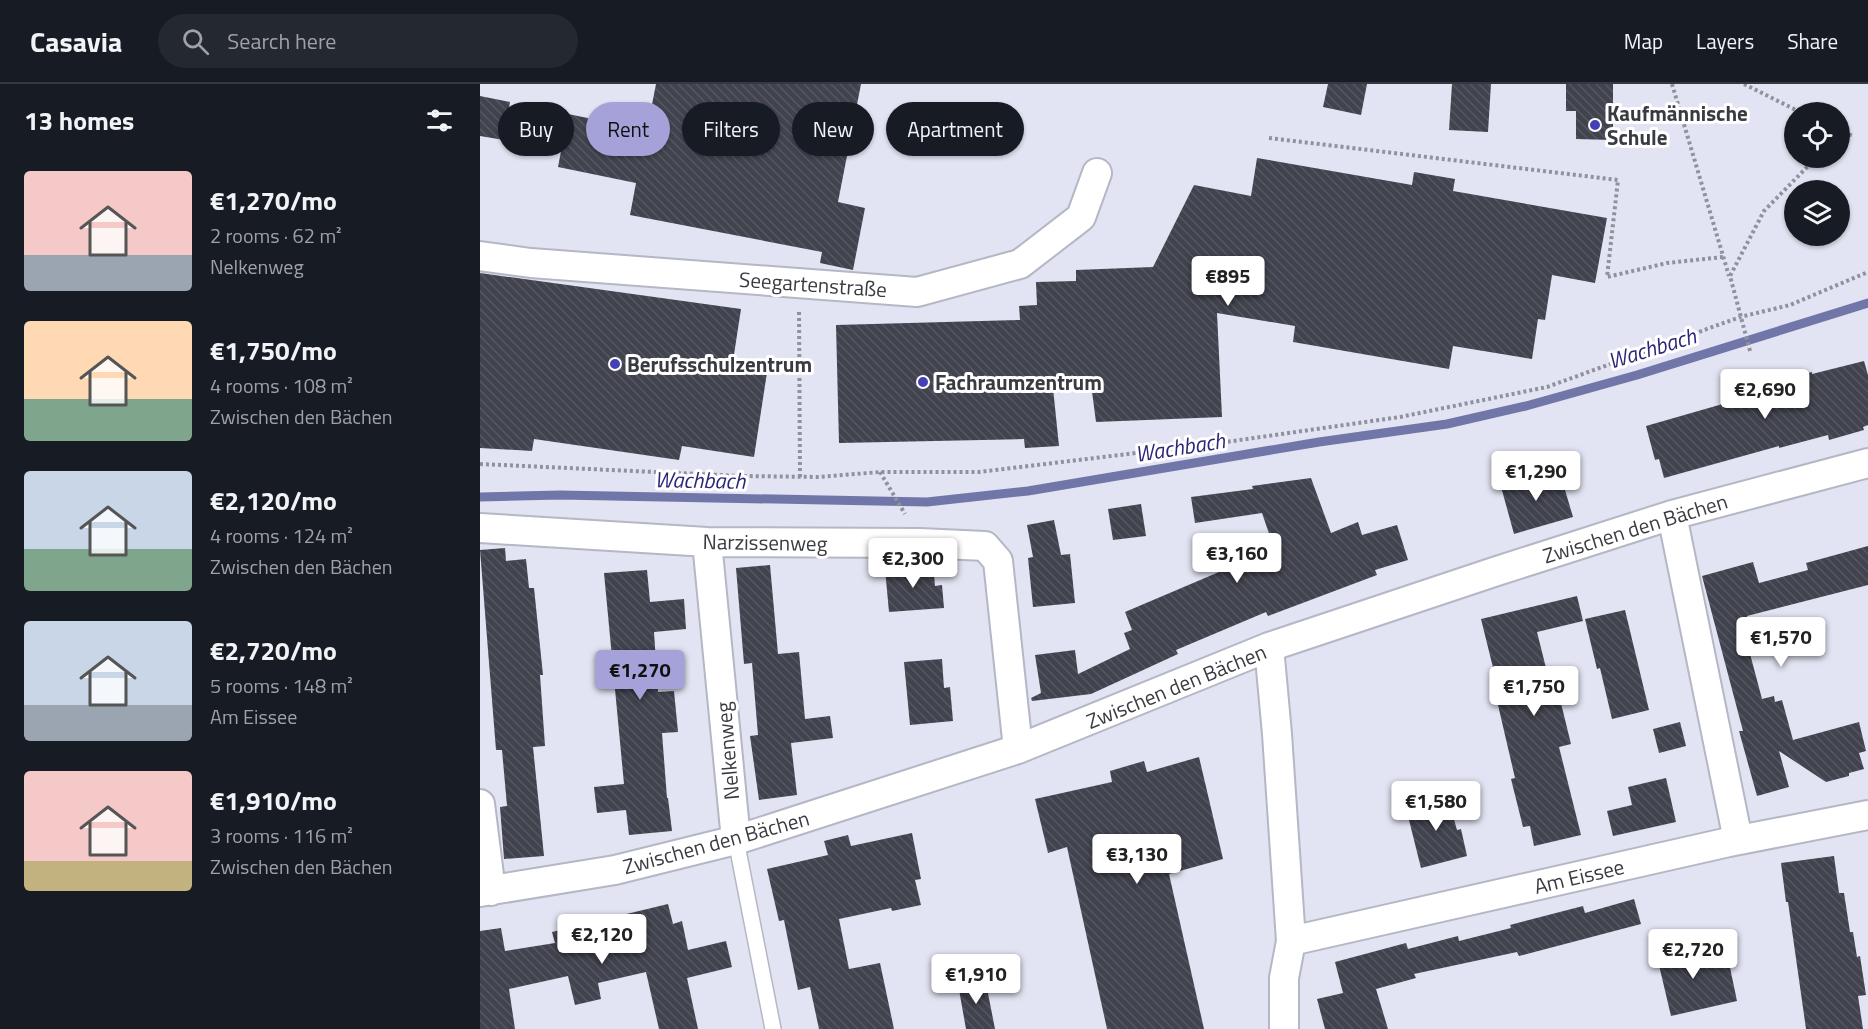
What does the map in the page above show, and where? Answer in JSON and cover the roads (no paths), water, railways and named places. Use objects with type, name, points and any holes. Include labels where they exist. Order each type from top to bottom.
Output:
[{"type":"street","name":"Seegartenstraße","points":[[480,256],[531,263],[917,292],[1020,264],[1080,217],[1097,173]]},
{"type":"street","name":"Zwischen den Bächen","points":[[485,892],[615,870],[736,840],[1018,749],[1269,647],[1508,567],[1672,515],[1868,463]]},
{"type":"street","points":[[1672,515],[1738,840]]},
{"type":"street","name":"Narzissenweg","points":[[480,528],[707,542],[920,543],[985,546],[998,561],[1018,749]]},
{"type":"street","name":"Nelkenweg","points":[[707,542],[736,840]]},
{"type":"street","points":[[1269,647],[1278,734],[1291,941],[1284,978],[1284,1029]]},
{"type":"street","points":[[480,804],[485,892]]},
{"type":"street","name":"Am Eissee","points":[[1291,941],[1738,840],[1868,815]]},
{"type":"lane","name":"Nelkenweg","points":[[736,840],[773,1029]]},
{"type":"waterway","name":"Wachbach","points":[[480,497],[560,495],[927,502],[1028,491],[1319,442],[1447,424],[1526,406],[1637,375],[1868,303]]},
{"type":"place","name":"Kaufmännische Schule","points":[[1595,125]]},
{"type":"place","name":"Berufsschulzentrum","points":[[615,364]]},
{"type":"place","name":"Fachraumzentrum","points":[[923,382]]}]
